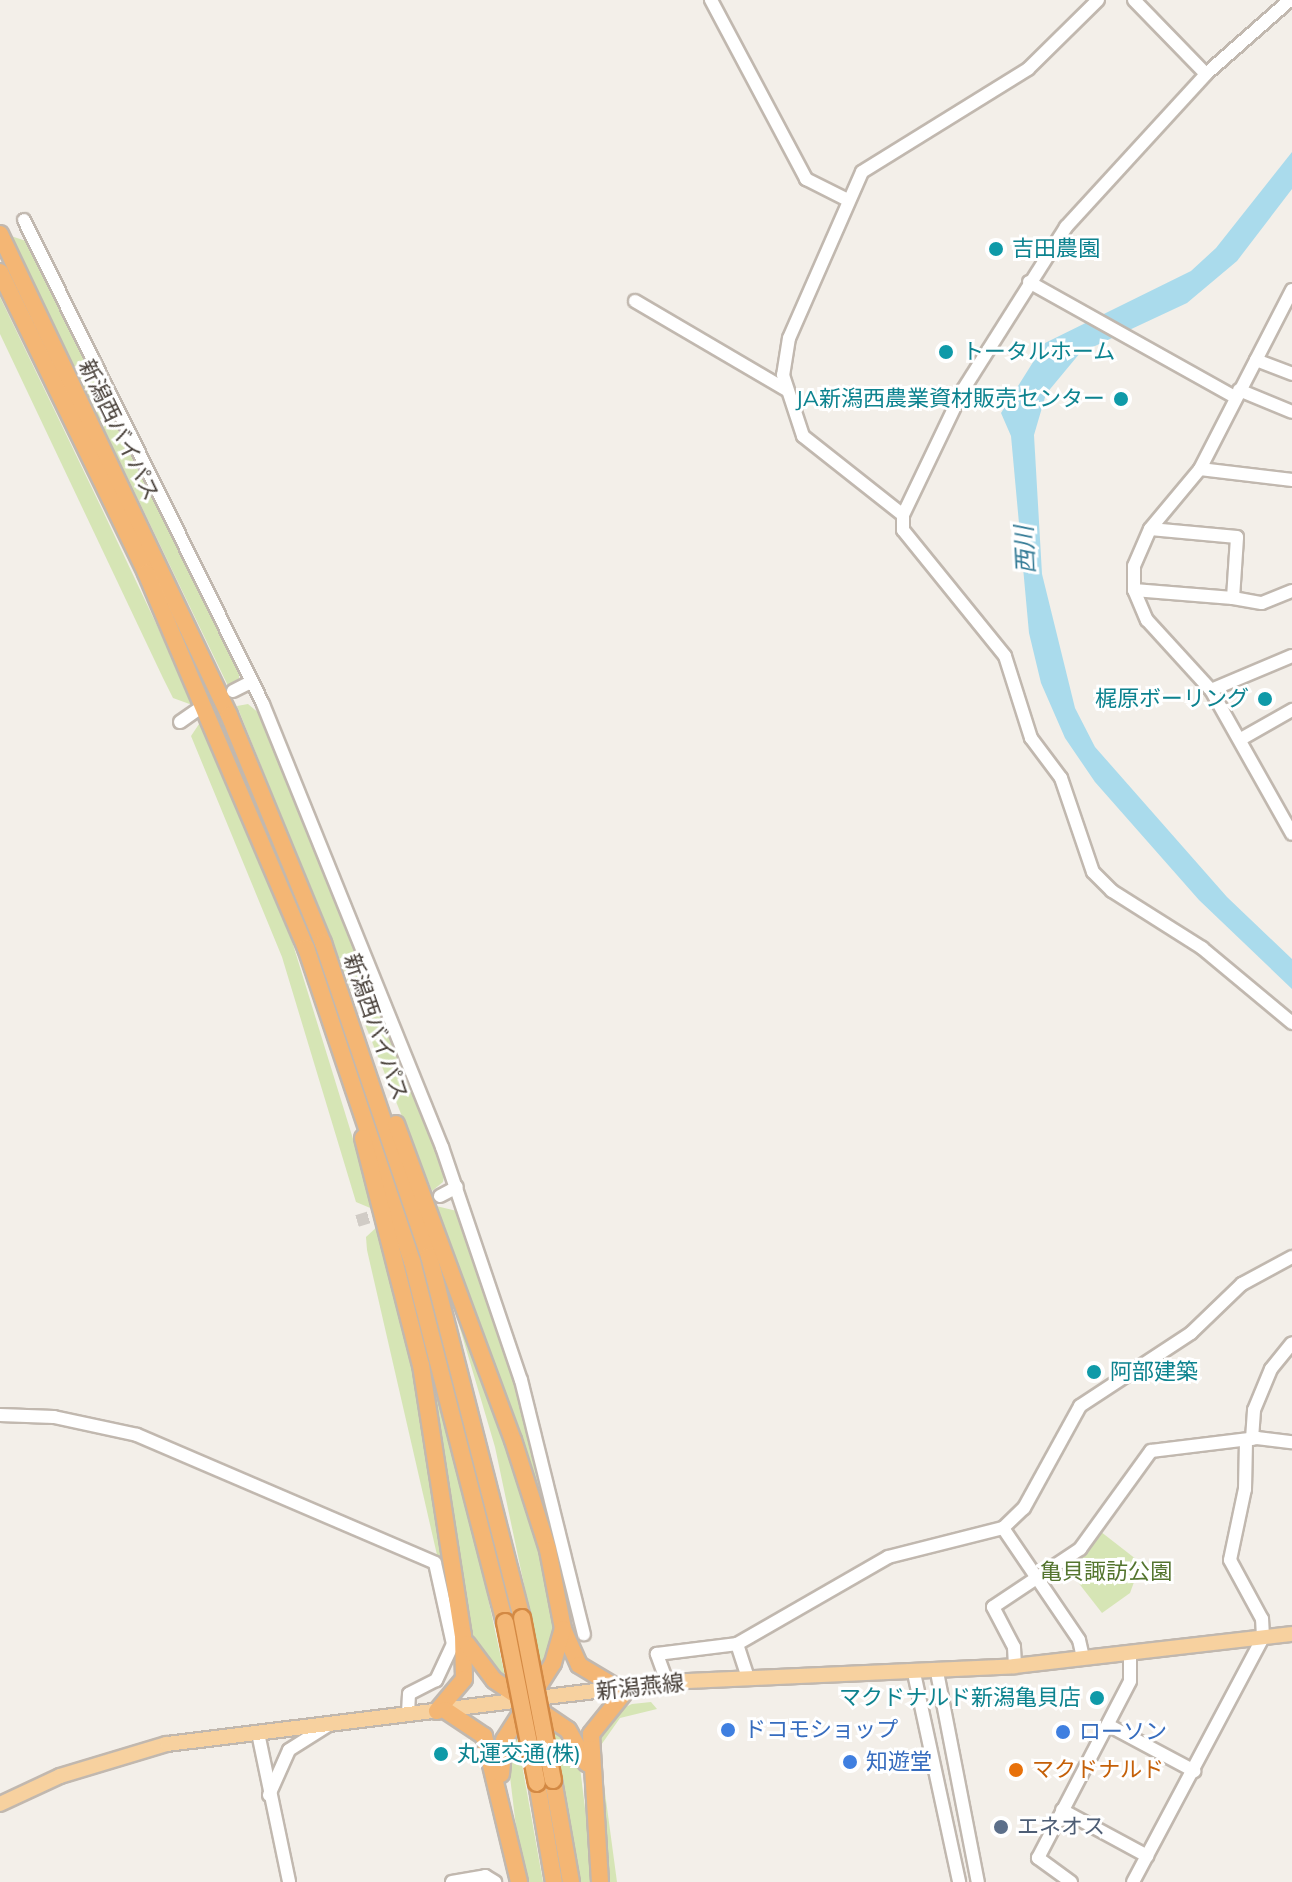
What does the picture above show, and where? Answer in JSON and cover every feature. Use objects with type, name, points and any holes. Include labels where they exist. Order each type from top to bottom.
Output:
[{"type":"highway","name":"新潟西バイパス","points":[[0,234],[229,715],[362,1050],[456,1353],[545,1782],[571,1882]]},
{"type":"highway","name":"新潟西バイパス","points":[[0,272],[215,724],[345,1056],[428,1316],[513,1620]]},
{"type":"highway","points":[[362,1050],[404,1143],[513,1440],[548,1550],[563,1629],[579,1665],[624,1689],[594,1725],[589,1769],[600,1882]]},
{"type":"highway","points":[[345,1056],[421,1365],[463,1635],[464,1679],[441,1711],[484,1736],[501,1788],[519,1882]]},
{"type":"highway","points":[[501,1788],[504,1740],[553,1663],[563,1629]]},
{"type":"highway","points":[[463,1635],[487,1673],[568,1730],[589,1769]]},
{"type":"highway","name":"新潟西バイパス","points":[[545,1782],[554,1882]]},
{"type":"main road","name":"新潟燕線","points":[[0,1804],[136,1751],[258,1733],[667,1682],[937,1672],[1292,1634]]},
{"type":"street","points":[[711,0],[806,179],[848,200]]},
{"type":"street","points":[[903,515],[803,436],[787,390],[789,338],[862,172],[1028,69],[1098,0]]},
{"type":"street","points":[[1134,0],[1206,74]]},
{"type":"street","points":[[1290,0],[1206,74],[1066,227],[1029,282],[927,456],[903,515],[903,530],[1015,673],[1023,717],[1061,778],[1093,872],[1202,948],[1292,1023]]},
{"type":"street","points":[[24,220],[167,499],[249,683],[263,704],[457,1187],[521,1380],[584,1634]]},
{"type":"street","points":[[1029,282],[1128,340],[1237,393],[1292,412]]},
{"type":"street","points":[[1292,290],[1200,469],[1150,529],[1134,566],[1134,590],[1147,620],[1211,690],[1292,834]]},
{"type":"street","points":[[635,301],[787,390]]},
{"type":"street","points":[[1256,360],[1292,374]]},
{"type":"street","points":[[1200,469],[1292,480]]},
{"type":"street","points":[[1150,529],[1237,537],[1233,598]]},
{"type":"street","points":[[1134,590],[1262,603],[1292,591]]},
{"type":"street","points":[[1211,690],[1292,656]]},
{"type":"street","points":[[233,691],[249,683]]},
{"type":"street","points":[[1241,739],[1292,710]]},
{"type":"street","points":[[180,722],[196,711]]},
{"type":"street","points":[[440,1196],[457,1187]]},
{"type":"street","points":[[667,1682],[657,1654],[737,1644],[879,1561],[1003,1528],[1024,1508],[1080,1406],[1191,1333],[1242,1284],[1292,1257]]},
{"type":"street","points":[[1133,1882],[1263,1637],[1262,1619],[1230,1560],[1245,1489],[1249,1441],[1260,1396],[1292,1343]]},
{"type":"street","points":[[0,1415],[54,1417],[137,1435],[435,1563],[453,1644],[436,1680],[409,1694],[408,1715]]},
{"type":"street","points":[[1015,1666],[1014,1647],[993,1607],[1086,1542],[1133,1467],[1151,1451],[1249,1441],[1292,1442]]},
{"type":"street","points":[[1003,1528],[1079,1640],[1083,1658]]},
{"type":"street","points":[[737,1644],[748,1678]]},
{"type":"street","points":[[1071,1882],[1038,1858],[1130,1681],[1130,1653]]},
{"type":"street","points":[[937,1672],[978,1882]]},
{"type":"street","points":[[914,1673],[959,1882]]},
{"type":"street","points":[[1108,1725],[1194,1771]]},
{"type":"street","points":[[269,1795],[289,1750],[327,1726]]},
{"type":"street","points":[[258,1733],[289,1882]]},
{"type":"street","points":[[1062,1810],[1147,1856]]},
{"type":"street","points":[[452,1882],[479,1876],[495,1882]]},
{"type":"green space","points":[[11,236],[32,243],[239,665],[239,680],[230,690]]},
{"type":"green space","points":[[0,297],[195,706],[173,698],[163,678],[0,334]]},
{"type":"green space","points":[[248,704],[260,714],[445,1171],[443,1182],[432,1191],[237,706]]},
{"type":"green space","points":[[201,721],[291,938],[375,1210],[356,1202],[282,957],[191,736]]},
{"type":"green space","points":[[436,1206],[457,1211],[479,1264],[510,1358],[569,1596],[533,1470]]},
{"type":"green space","points":[[379,1225],[408,1339],[457,1642],[367,1250],[366,1237]]},
{"type":"green space","points":[[437,1250],[544,1559],[556,1631],[542,1670],[495,1447]]},
{"type":"green space","points":[[413,1302],[473,1529],[506,1681],[476,1649],[467,1620]]},
{"type":"green space","name":"亀貝諏訪公園","points":[[1096,1528],[1141,1563],[1130,1593],[1102,1613],[1063,1563]]},
{"type":"green space","points":[[651,1702],[657,1709],[620,1718],[599,1748],[617,1882],[608,1882],[596,1746],[605,1716],[632,1704]]},
{"type":"green space","points":[[552,1721],[578,1751],[594,1882],[581,1882]]},
{"type":"green space","points":[[516,1731],[543,1882],[527,1882],[517,1835],[508,1760]]},
{"type":"water","name":"西川","points":[[1292,152],[1292,189],[1237,261],[1187,303],[1080,353],[1046,394],[1034,435],[1042,574],[1075,708],[1095,747],[1227,897],[1292,959],[1292,989],[1199,900],[1095,782],[1065,738],[1041,683],[1029,633],[1011,436],[1001,413],[1045,343],[1191,271],[1216,248]]},
{"type":"tunnel","points":[[357,1221],[390,1211]]},
{"type":"place","name":"吉田農園","points":[[996,249]]},
{"type":"place","name":"トータルホーム","points":[[946,352]]},
{"type":"place","name":"JA新潟西農業資材販売センター","points":[[1121,399]]},
{"type":"place","name":"梶原ボーリング","points":[[1265,699]]},
{"type":"place","name":"阿部建築","points":[[1094,1372]]},
{"type":"place","name":"マクドナルド新潟亀貝店","points":[[1097,1698]]},
{"type":"place","name":"ドコモショップ","points":[[728,1730]]},
{"type":"place","name":"ローソン","points":[[1063,1732]]},
{"type":"place","name":"丸運交通(株)","points":[[441,1754]]},
{"type":"place","name":"知遊堂","points":[[850,1762]]},
{"type":"place","name":"マクドナルド","points":[[1016,1770]]},
{"type":"place","name":"エネオス","points":[[1001,1827]]}]
